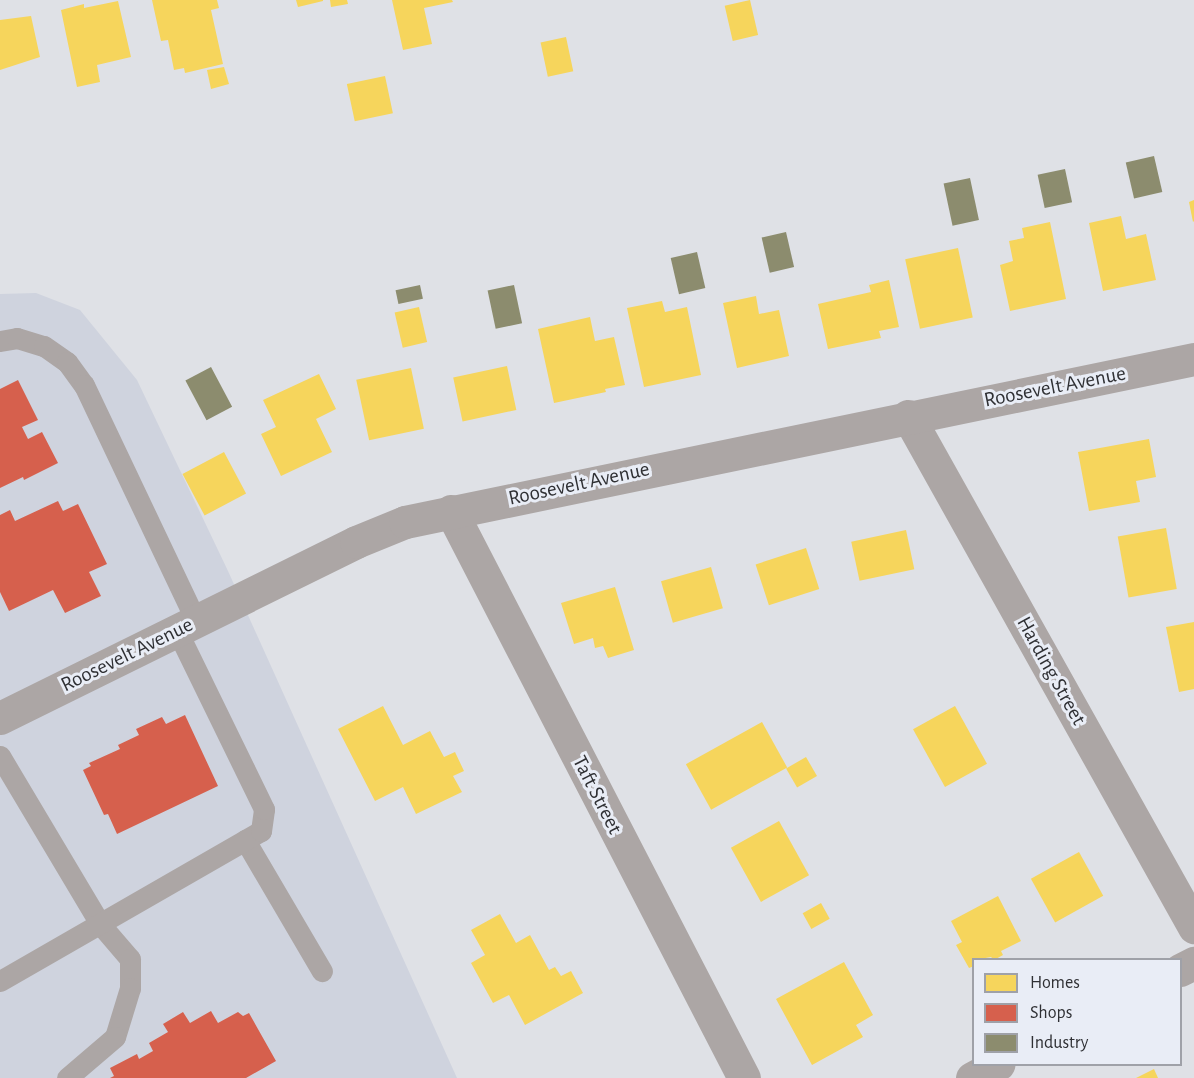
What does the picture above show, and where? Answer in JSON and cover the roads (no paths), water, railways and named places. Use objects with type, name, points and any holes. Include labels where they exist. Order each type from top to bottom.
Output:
[{"type":"street","name":"Roosevelt Avenue","points":[[0,718],[356,542],[405,522],[908,416],[1194,359]]},
{"type":"street","name":"Harding Street","points":[[908,416],[1194,927]]},
{"type":"street","name":"Taft Street","points":[[451,511],[744,1078]]},
{"type":"street","points":[[972,1078],[996,1066]]},
{"type":"lane","points":[[0,341],[17,338],[44,346],[67,362],[84,385],[264,809],[261,831],[0,981]]},
{"type":"lane","points":[[0,756],[100,924],[130,958],[130,988],[115,1037],[67,1078]]},
{"type":"lane","points":[[245,840],[322,970]]}]
